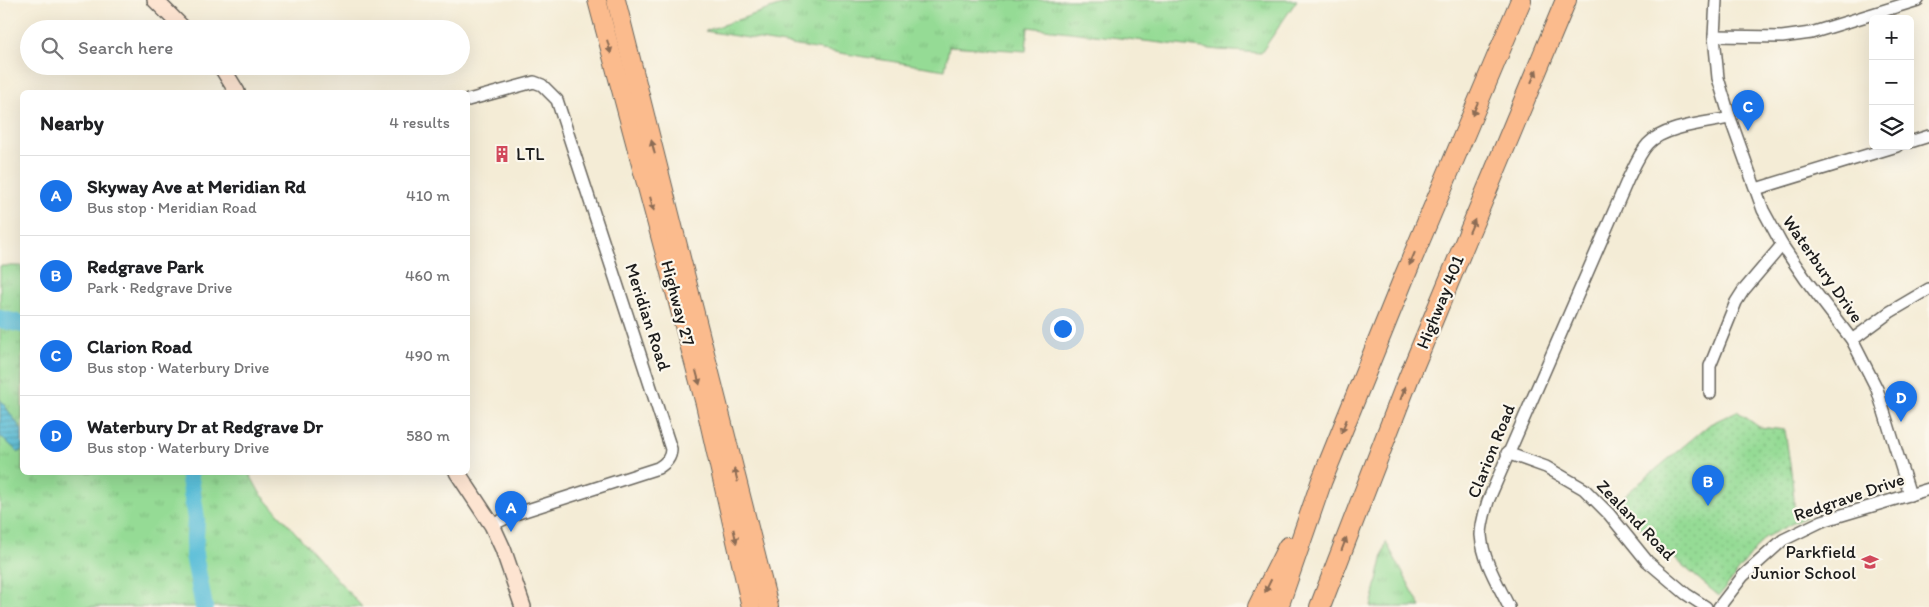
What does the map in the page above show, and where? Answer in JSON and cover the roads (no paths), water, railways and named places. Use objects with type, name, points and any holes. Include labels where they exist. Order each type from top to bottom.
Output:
[{"type":"highway","points":[[1278,607],[1322,480],[1403,280],[1521,0]]},
{"type":"highway","name":"Highway 401","points":[[1320,607],[1409,377],[1566,0]]},
{"type":"highway","points":[[1258,607],[1322,480]]},
{"type":"main road","name":"Highway 27","points":[[597,0],[705,404],[752,607]]},
{"type":"main road","name":"Highway 27","points":[[616,0],[768,607]]},
{"type":"street","points":[[155,0],[175,20]]},
{"type":"street","name":"Waterbury Drive","points":[[1716,0],[1714,36],[1718,78],[1730,118],[1763,210],[1782,245],[1852,340],[1878,389],[1910,495]]},
{"type":"street","points":[[1714,36],[1782,37],[1811,33],[1918,0]]},
{"type":"street","points":[[227,75],[237,90]]},
{"type":"street","name":"Meridian Road","points":[[470,99],[534,82],[542,85],[557,100],[671,449],[671,455],[658,468],[515,514],[492,525]]},
{"type":"street","name":"Clarion Road","points":[[1509,607],[1488,564],[1482,535],[1488,500],[1628,179],[1649,143],[1671,130],[1730,118]]},
{"type":"street","points":[[1914,141],[1929,136]]},
{"type":"street","points":[[1756,189],[1884,150]]},
{"type":"street","points":[[1710,393],[1710,366],[1736,302],[1782,245]]},
{"type":"street","points":[[1852,340],[1890,312],[1929,289]]},
{"type":"street","name":"Zealand Road","points":[[1508,453],[1546,467],[1584,489],[1609,514],[1647,561],[1686,594],[1706,607]]},
{"type":"street","points":[[458,475],[492,525],[503,549],[523,607]]},
{"type":"street","name":"Redgrave Drive","points":[[1719,607],[1743,576],[1783,540],[1822,521],[1929,489]]},
{"type":"water","points":[[0,399],[20,427],[19,453],[0,437]]},
{"type":"waterway","points":[[0,319],[20,324]]},
{"type":"waterway","points":[[189,475],[196,519],[194,555],[204,607]]},
{"type":"place","name":"Clarion Road","points":[[1748,131]]},
{"type":"place","name":"LTL","points":[[502,154]]},
{"type":"place","name":"Waterbury Dr at Redgrave Dr","points":[[1901,422]]},
{"type":"place","name":"Redgrave Park","points":[[1708,506]]},
{"type":"place","name":"Skyway Ave at Meridian Rd","points":[[511,532]]},
{"type":"place","name":"Parkfield Junior School","points":[[1870,562]]}]
